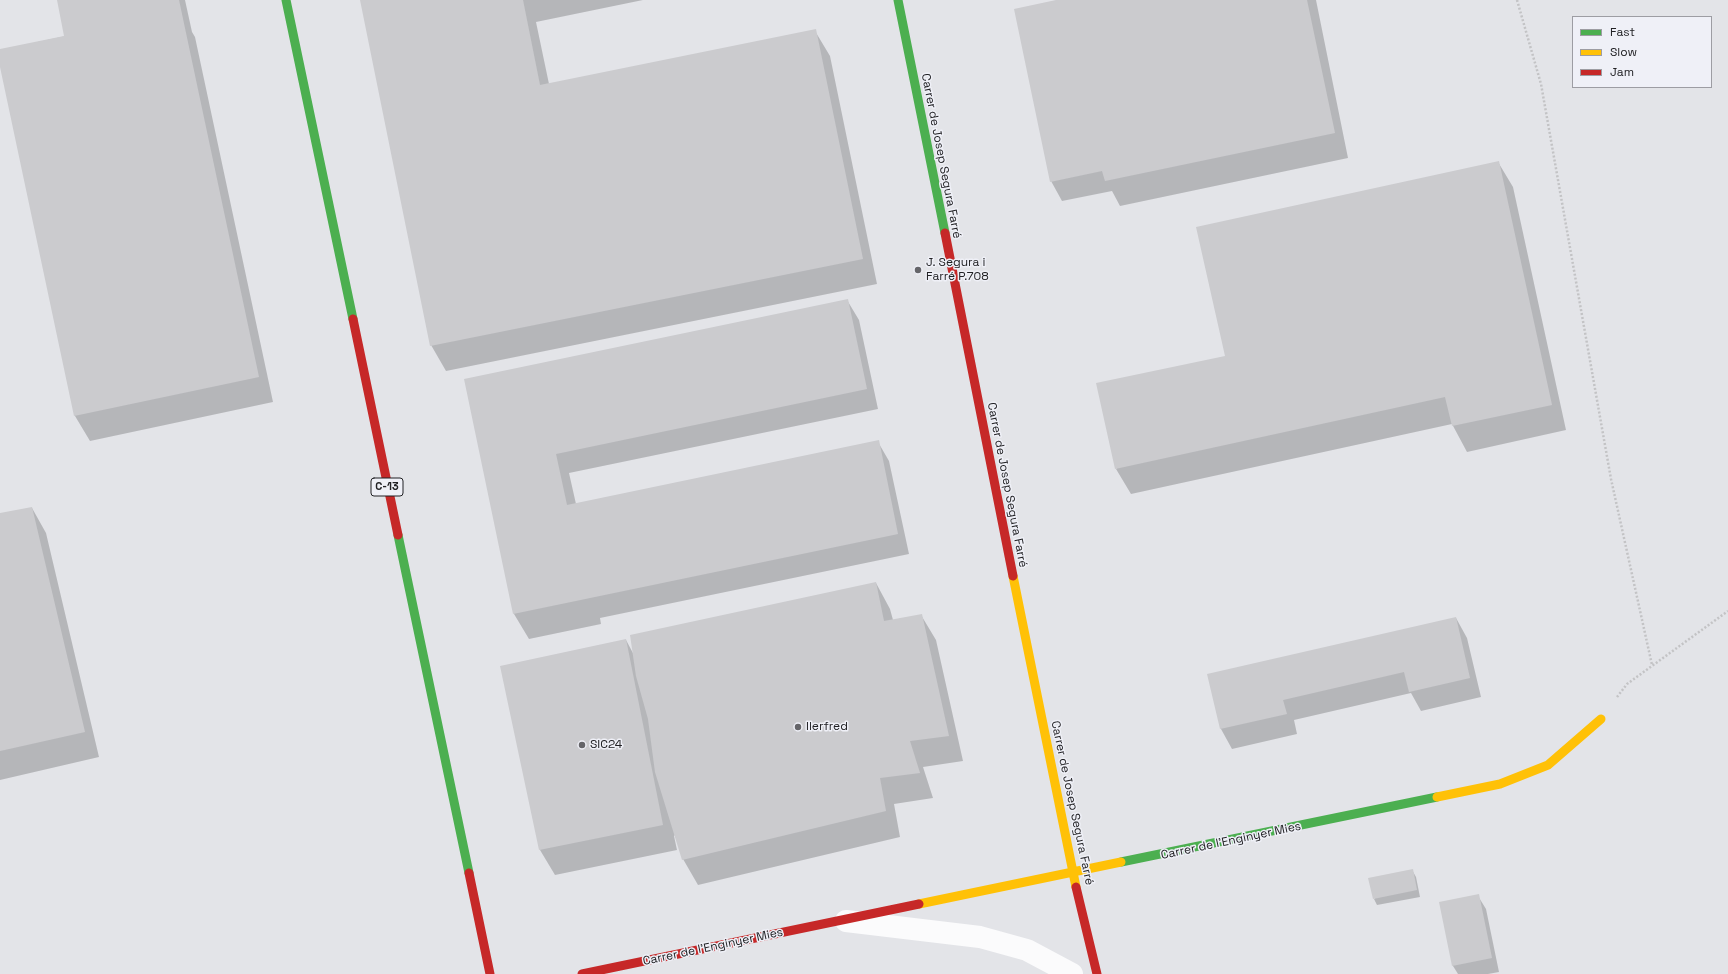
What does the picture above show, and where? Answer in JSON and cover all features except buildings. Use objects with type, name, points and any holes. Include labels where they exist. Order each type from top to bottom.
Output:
[{"type":"street","name":"C-13","points":[[286,0],[490,974]]},
{"type":"street","name":"Carrer de Josep Segura Farré","points":[[898,0],[1073,873],[1097,974]]},
{"type":"street","name":"Carrer de l'Enginyer Mies","points":[[582,974],[1500,784],[1548,765],[1601,720]]},
{"type":"street","name":"Carrer de l'Enginyer Mies","points":[[843,921],[980,937],[1027,950],[1072,974]]},
{"type":"path","points":[[1517,0],[1541,84],[1611,479],[1652,665]]},
{"type":"path","points":[[1601,720],[1627,684],[1728,611]]},
{"type":"traffic: fast","points":[[286,0],[353,319]]},
{"type":"traffic: fast","points":[[898,0],[945,233]]},
{"type":"traffic: fast","points":[[398,535],[469,873]]},
{"type":"traffic: fast","points":[[1121,862],[1437,797]]},
{"type":"traffic: slow","points":[[1013,576],[1076,887]]},
{"type":"traffic: slow","points":[[1437,797],[1500,784],[1548,765],[1601,719]]},
{"type":"traffic: slow","points":[[919,904],[1121,862]]},
{"type":"traffic: jam","points":[[945,233],[1013,576]]},
{"type":"traffic: jam","points":[[353,319],[398,535]]},
{"type":"traffic: jam","points":[[469,873],[490,974]]},
{"type":"traffic: jam","points":[[1076,887],[1097,974]]},
{"type":"traffic: jam","points":[[582,974],[919,904]]},
{"type":"place","name":"J. Segura i Farré P.708","points":[[918,270]]},
{"type":"place","name":"Ilerfred","points":[[798,727]]},
{"type":"place","name":"SIC24","points":[[582,745]]}]
